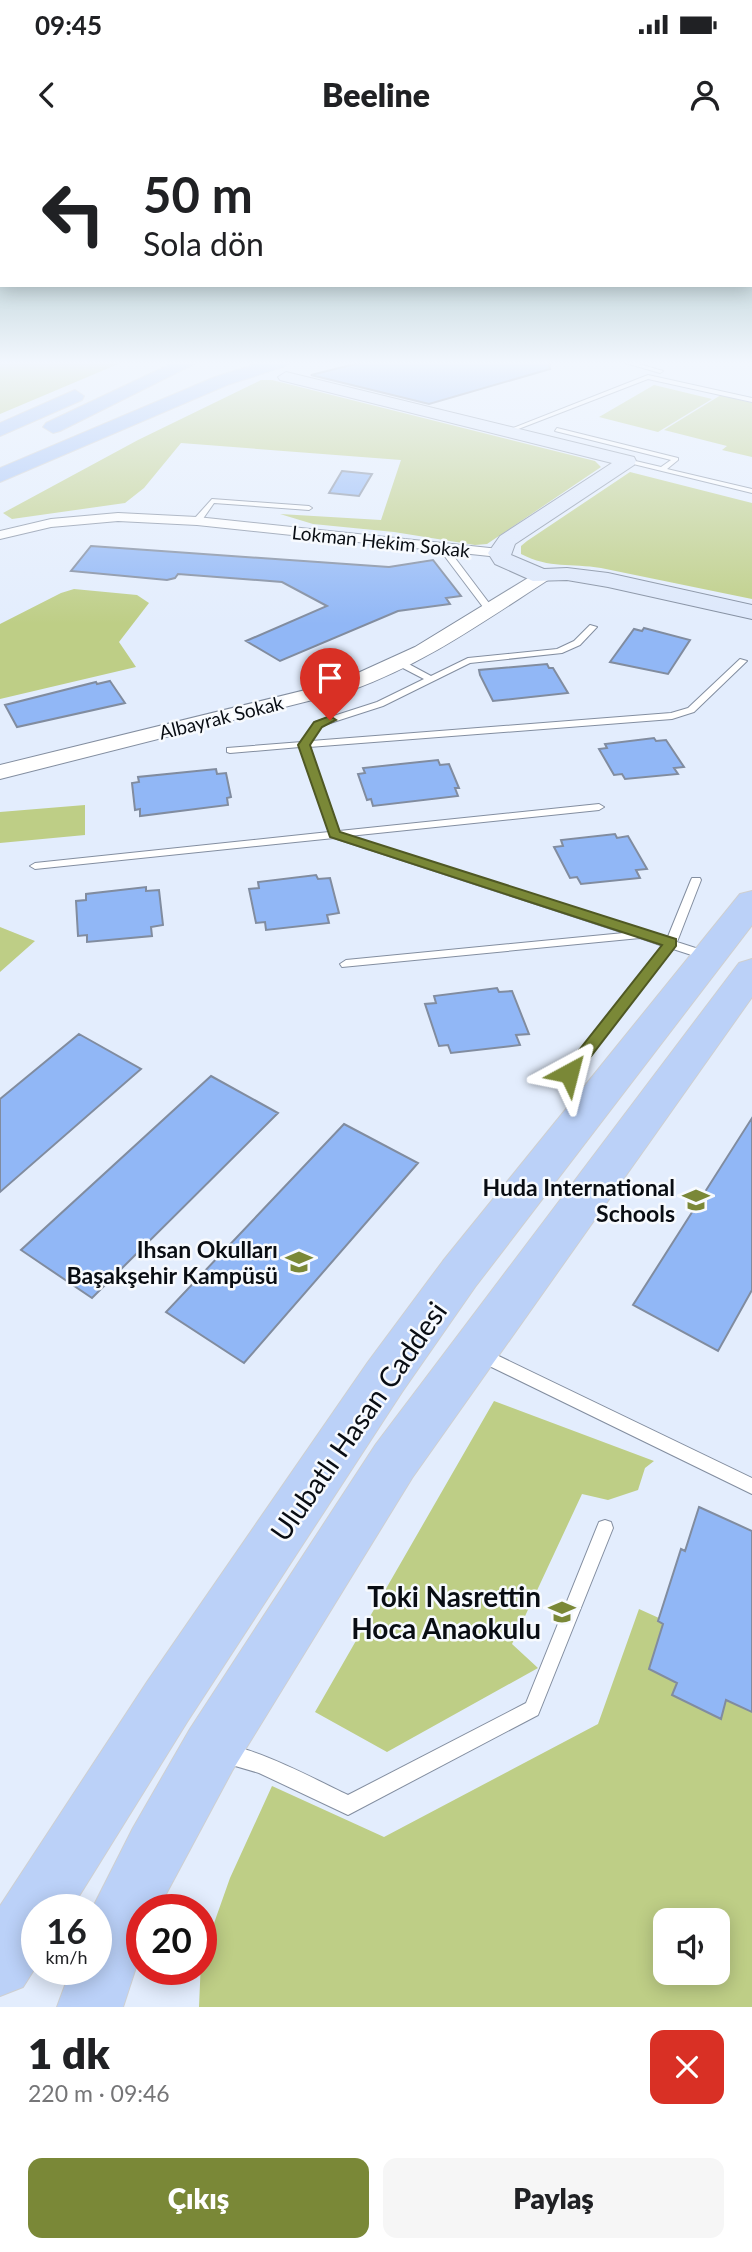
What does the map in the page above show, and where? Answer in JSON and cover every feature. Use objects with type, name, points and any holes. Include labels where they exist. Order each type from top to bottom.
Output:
[{"type":"highway","points":[[0,468],[39,449]]},
{"type":"highway","points":[[0,476],[63,449]]},
{"type":"main road","points":[[577,449],[627,461]]},
{"type":"main road","points":[[499,552],[508,540],[627,461]]},
{"type":"main road","name":"Lokman Hekim Sokak","points":[[499,552],[503,559],[541,576],[567,574],[608,580],[752,612]]},
{"type":"main road","name":"Ulubatlı Hasan Caddesi","points":[[0,1965],[167,1702],[385,1377],[459,1274],[752,902]]},
{"type":"main road","name":"Ulubatlı Hasan Caddesi","points":[[90,2007],[122,1913],[211,1750],[394,1461],[472,1351],[711,957]]},
{"type":"street","name":"Lokman Hekim Sokak","points":[[0,535],[51,523],[118,517],[197,522],[499,552]]},
{"type":"street","name":"Albayrak Sokak","points":[[0,772],[345,686],[383,674],[541,576]]},
{"type":"lane","points":[[635,449],[676,459],[663,469]]},
{"type":"lane","points":[[627,461],[752,491]]},
{"type":"lane","points":[[197,522],[212,500],[309,508]]},
{"type":"lane","points":[[443,548],[489,609]]},
{"type":"lane","points":[[304,745],[318,724],[380,704],[468,661],[570,647],[593,627]]},
{"type":"lane","points":[[230,750],[672,716],[691,710],[743,661]]},
{"type":"lane","points":[[402,664],[429,678]]},
{"type":"lane","points":[[304,745],[335,835]]},
{"type":"lane","points":[[35,866],[599,807]]},
{"type":"lane","points":[[335,835],[711,957]]},
{"type":"lane","points":[[695,880],[711,957]]},
{"type":"lane","points":[[346,964],[645,934]]},
{"type":"lane","points":[[569,1073],[711,957]]},
{"type":"lane","points":[[472,1351],[752,1486]]},
{"type":"lane","points":[[211,1750],[261,1764],[348,1805],[532,1709],[605,1528]]},
{"type":"green space","points":[[121,449],[176,449],[144,488],[125,503],[12,519],[3,513]]},
{"type":"green space","points":[[260,449],[548,449],[595,461],[601,467],[487,544],[475,545],[394,532],[313,524],[280,514],[381,520],[401,460]]},
{"type":"green space","points":[[752,449],[752,457],[722,450]]},
{"type":"green space","points":[[630,472],[752,503],[752,599],[601,568],[551,564],[521,554],[521,546],[527,541]]},
{"type":"green space","points":[[74,589],[137,595],[149,603],[119,642],[136,667],[0,699],[0,624]]},
{"type":"green space","points":[[85,805],[85,835],[0,843],[0,812]]},
{"type":"green space","points":[[0,927],[35,941],[0,972]]},
{"type":"green space","points":[[494,1401],[654,1461],[645,1468],[638,1490],[608,1500],[582,1494],[512,1644],[538,1668],[387,1752],[315,1712]]},
{"type":"green space","points":[[639,1609],[752,1660],[752,2007],[199,2007],[200,1985],[217,1985],[217,1915],[230,1878],[272,1786],[384,1837],[598,1724]]},
{"type":"building","points":[[342,471],[372,474],[359,496],[329,493]]},
{"type":"building","points":[[91,546],[389,567],[433,560],[461,596],[446,598],[450,604],[398,611],[280,661],[246,641],[327,606],[282,582],[178,574],[167,580],[71,571]]},
{"type":"building","points":[[644,628],[690,640],[668,674],[610,662],[634,629],[642,631]]},
{"type":"building","points":[[547,664],[549,668],[553,668],[568,693],[493,701],[479,670]]},
{"type":"building","points":[[110,681],[125,703],[17,727],[5,705],[96,682]]},
{"type":"building","points":[[654,738],[656,741],[666,740],[684,767],[674,768],[678,774],[625,779],[622,774],[614,775],[599,749],[607,748],[605,744]]},
{"type":"building","points":[[438,760],[440,765],[449,764],[459,788],[455,788],[458,796],[373,806],[371,799],[367,800],[358,774],[365,773],[363,768]]},
{"type":"building","points":[[216,769],[217,774],[226,773],[231,797],[227,798],[228,805],[140,816],[140,809],[135,810],[132,783],[139,782],[138,777]]},
{"type":"building","points":[[615,834],[617,838],[628,836],[647,869],[636,870],[640,878],[581,884],[577,877],[570,878],[554,847],[563,846],[561,840]]},
{"type":"building","points":[[316,875],[318,879],[330,878],[339,913],[327,915],[329,923],[266,930],[265,922],[256,923],[249,889],[259,888],[258,882]]},
{"type":"building","points":[[146,887],[146,891],[159,890],[163,925],[151,927],[152,936],[87,942],[87,935],[78,936],[76,901],[86,900],[86,894]]},
{"type":"building","points":[[497,988],[499,992],[512,991],[529,1034],[516,1035],[520,1045],[451,1053],[448,1045],[439,1046],[425,1004],[436,1003],[434,996]]},
{"type":"building","points":[[79,1034],[141,1069],[0,1192],[0,1099]]},
{"type":"building","points":[[211,1076],[278,1113],[92,1298],[21,1250]]},
{"type":"building","points":[[752,1118],[752,1290],[718,1351],[633,1305]]},
{"type":"building","points":[[344,1124],[418,1163],[244,1363],[166,1312]]},
{"type":"building","points":[[699,1507],[752,1531],[752,1712],[726,1700],[721,1719],[672,1695],[677,1683],[649,1669],[663,1624],[658,1621],[681,1549],[685,1551]]},
{"type":"place","name":"Huda International Schools","points":[[696,1200]]},
{"type":"place","name":"Ihsan Okulları Başakşehir Kampüsü","points":[[299,1262]]},
{"type":"place","name":"Toki Nasrettin Hoca Anaokulu","points":[[562,1612]]},
{"type":"route","points":[[330,720],[318,724],[304,745],[335,835],[671,943],[569,1073]]}]
